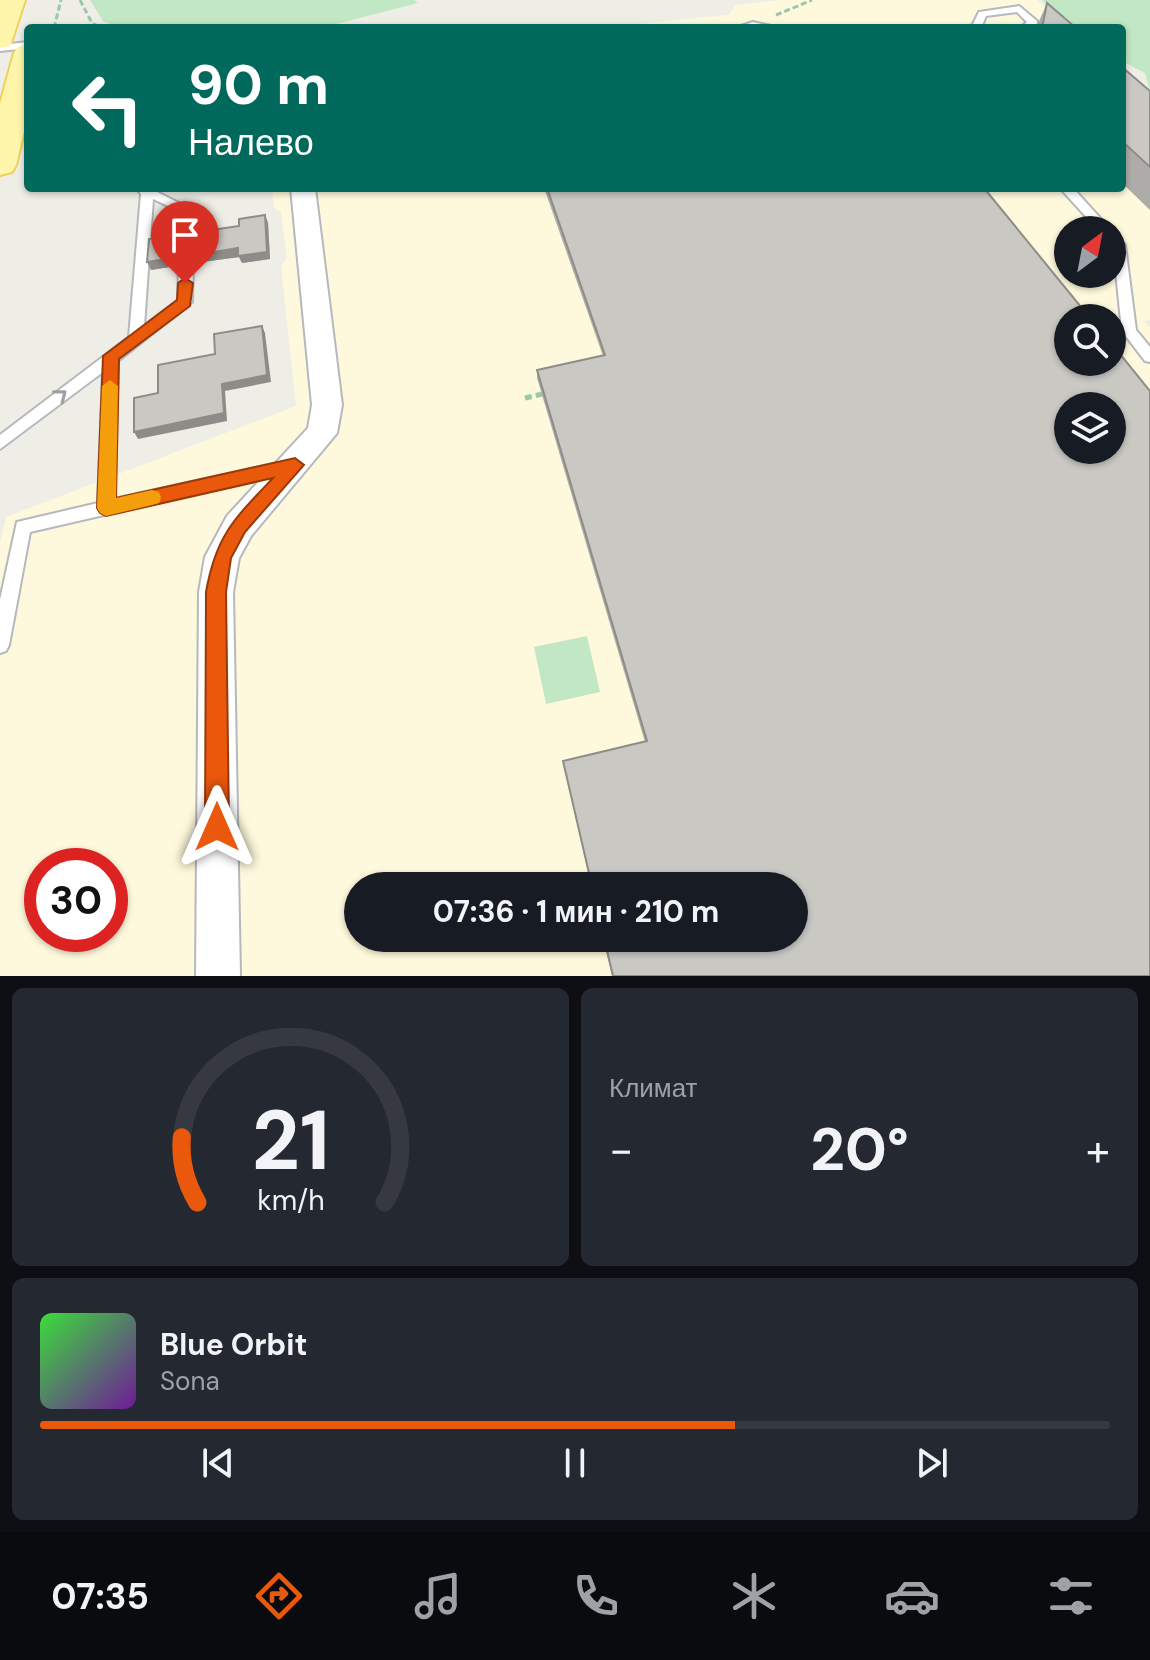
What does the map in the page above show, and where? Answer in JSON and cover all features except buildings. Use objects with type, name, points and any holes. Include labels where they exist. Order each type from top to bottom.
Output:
[{"type":"main road","points":[[0,40],[12,0]]},
{"type":"main road","points":[[0,165],[24,92]]},
{"type":"street","points":[[218,976],[216,592],[222,557],[239,526],[322,433],[327,405],[303,192]]},
{"type":"lane","points":[[978,24],[982,14],[1019,9],[1031,24]]},
{"type":"lane","points":[[0,48],[24,37]]},
{"type":"lane","points":[[136,336],[142,192]]},
{"type":"lane","points":[[146,192],[187,210],[186,242]]},
{"type":"lane","points":[[1070,192],[1092,216]]},
{"type":"lane","points":[[0,443],[136,336],[185,302],[186,265]]},
{"type":"lane","points":[[1124,288],[1129,331],[1150,357]]},
{"type":"lane","points":[[106,508],[111,356]]},
{"type":"lane","points":[[0,645],[23,527],[295,465]]},
{"type":"path","points":[[43,24],[61,0]]},
{"type":"path","points":[[80,0],[94,24]]},
{"type":"path","points":[[755,24],[812,0]]},
{"type":"path","points":[[525,398],[557,391]]},
{"type":"shaded area","points":[[780,0],[1037,0],[1064,24],[637,24],[728,15],[736,5]]},
{"type":"shaded area","points":[[1126,82],[1150,103],[1150,320],[1144,321],[1150,328],[1150,976],[0,976],[0,543],[6,517],[296,406],[281,265],[287,258],[281,212],[274,208],[272,192],[1126,192]]},
{"type":"green space","points":[[90,0],[414,0],[418,3],[337,24],[110,24],[103,21]]},
{"type":"green space","points":[[1042,0],[1150,0],[1150,91],[1145,73],[1126,63],[1126,24],[1068,24]]},
{"type":"green space","points":[[587,636],[600,692],[546,704],[534,647]]},
{"type":"slow traffic","points":[[110,386],[106,508],[152,498]]},
{"type":"route","points":[[185,283],[185,302],[111,356],[106,508],[295,465],[239,526],[222,557],[216,592],[217,827]]}]
